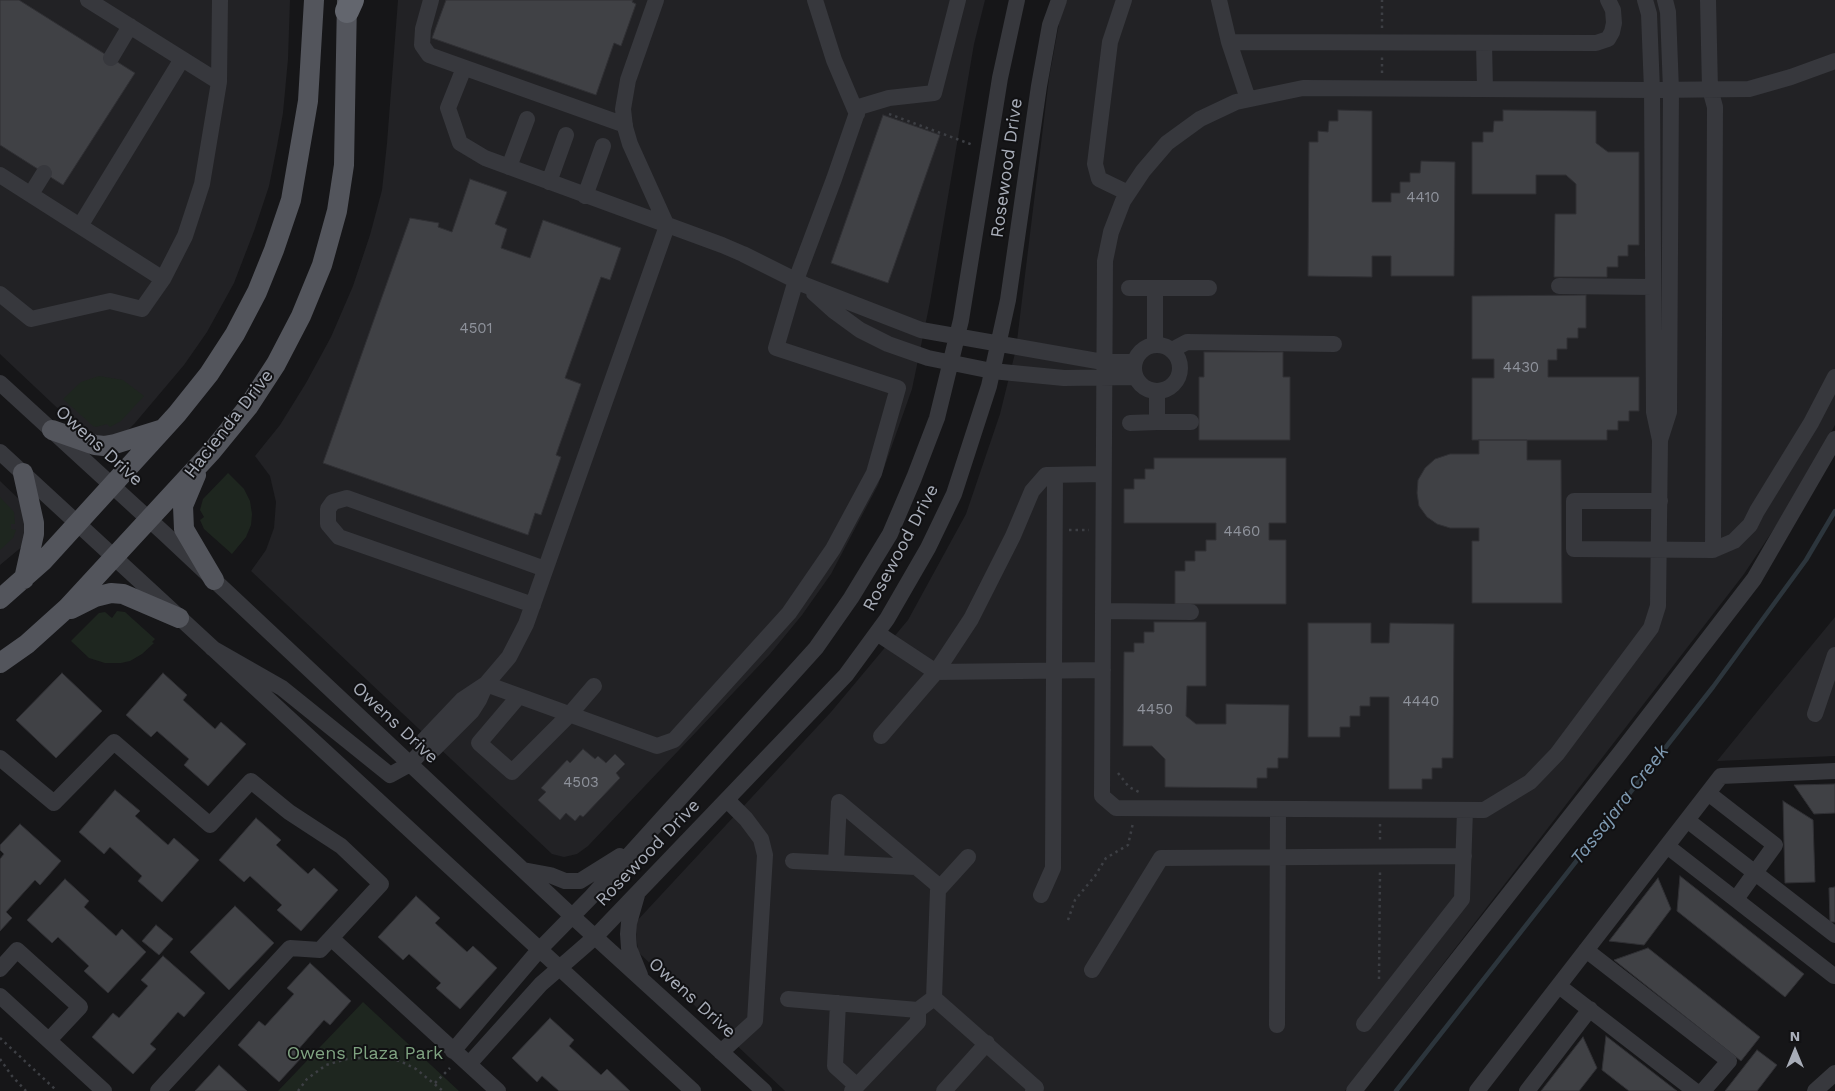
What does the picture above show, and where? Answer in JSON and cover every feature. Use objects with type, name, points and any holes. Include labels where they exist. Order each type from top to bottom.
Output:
[{"type":"main road","points":[[0,598],[43,561],[113,486],[209,374],[235,334],[257,292],[291,200],[307,110],[314,0]]},
{"type":"main road","name":"Hacienda Drive","points":[[0,663],[27,644],[58,616],[202,462],[248,406],[276,364],[301,316],[322,265],[337,212],[344,165],[349,4]]},
{"type":"main road","points":[[52,430],[95,445],[104,446],[164,428]]},
{"type":"main road","points":[[202,462],[183,506],[182,516],[184,529],[214,580]]},
{"type":"main road","points":[[23,473],[34,523],[34,534],[24,578]]},
{"type":"main road","points":[[58,616],[95,597],[111,593],[123,594],[179,618]]},
{"type":"street","points":[[88,0],[219,82]]},
{"type":"street","points":[[0,294],[31,319],[110,301],[142,309],[163,279],[184,236],[202,184],[219,82],[220,0]]},
{"type":"street","points":[[431,0],[423,29],[422,45],[429,55],[625,125]]},
{"type":"street","points":[[212,648],[282,688],[390,775],[410,764],[422,751],[424,740],[430,733],[462,700],[486,684],[513,649],[526,624],[667,226],[630,144],[623,109],[628,80],[656,0]]},
{"type":"street","points":[[815,0],[834,60],[858,112]]},
{"type":"street","points":[[486,684],[657,746],[674,740],[789,613],[833,549],[874,473],[898,388],[776,348],[800,283],[859,107],[889,98],[934,93],[958,0]]},
{"type":"street","name":"Rosewood Drive","points":[[461,1058],[539,950],[636,848],[816,648],[851,598],[890,534],[937,418],[964,310],[1000,78],[1017,0]]},
{"type":"street","name":"Rosewood Drive","points":[[461,1058],[594,937],[846,675],[887,619],[914,573],[954,494],[986,398],[1008,300],[1039,86],[1050,24],[1059,0]]},
{"type":"street","points":[[1124,0],[1110,42],[1095,164],[1100,179],[1128,193]]},
{"type":"street","points":[[1219,0],[1229,42],[1248,99]]},
{"type":"street","points":[[1229,42],[1596,43],[1608,39],[1612,32],[1614,23],[1613,10],[1608,0]]},
{"type":"street","points":[[1645,0],[1649,14],[1652,90],[1654,412],[1660,440],[1658,606],[1651,628],[1557,754],[1530,782],[1484,810],[1116,808],[1102,796],[1105,261],[1111,232],[1123,201],[1167,143],[1200,120],[1236,102],[1303,88],[1652,90],[1749,89],[1791,77],[1835,60]]},
{"type":"street","points":[[1660,440],[1669,412],[1671,90],[1668,12],[1665,0]]},
{"type":"street","points":[[1708,0],[1710,89],[1715,107],[1713,550]]},
{"type":"street","points":[[111,58],[130,26]]},
{"type":"street","points":[[1484,43],[1485,89]]},
{"type":"street","points":[[80,226],[182,59]]},
{"type":"street","points":[[464,68],[448,108],[460,143],[485,158],[743,254],[800,283],[895,322],[921,330],[999,344],[1103,369],[1134,369]]},
{"type":"street","points":[[509,167],[527,119]]},
{"type":"street","points":[[549,182],[566,135]]},
{"type":"street","points":[[585,196],[603,146]]},
{"type":"street","points":[[31,194],[44,173]]},
{"type":"street","points":[[0,175],[163,279]]},
{"type":"street","points":[[800,283],[860,330],[888,344],[928,358],[992,371],[1064,378],[1087,379],[1103,369]]},
{"type":"street","points":[[1559,286],[1653,287]]},
{"type":"street","points":[[1130,288],[1210,288]]},
{"type":"street","points":[[1155,288],[1155,344]]},
{"type":"street","points":[[1172,350],[1187,342],[1334,344]]},
{"type":"street","points":[[1155,344],[1164,345],[1172,350],[1178,356],[1180,365],[1180,374],[1176,382],[1169,388],[1157,391],[1144,387],[1134,369],[1138,353],[1146,347],[1155,344]]},
{"type":"street","points":[[1660,501],[1574,501],[1574,549],[1713,550],[1734,542],[1750,525],[1811,424],[1835,377]]},
{"type":"street","name":"Owens Drive","points":[[0,383],[149,519],[594,937],[764,1091]]},
{"type":"street","points":[[1157,391],[1157,422]]},
{"type":"street","points":[[1130,423],[1191,422]]},
{"type":"street","points":[[1354,1091],[1620,753],[1754,579],[1835,439]]},
{"type":"street","points":[[0,452],[693,1091]]},
{"type":"street","points":[[882,736],[936,672],[971,618],[1013,536],[1032,491],[1046,475],[1103,474]]},
{"type":"street","points":[[1041,895],[1053,868],[1055,475]]},
{"type":"street","points":[[532,605],[339,537],[328,524],[328,509],[334,502],[347,498],[545,569]]},
{"type":"street","points":[[1103,611],[1191,612]]},
{"type":"street","points":[[876,633],[936,672],[1103,670]]},
{"type":"street","points":[[1815,714],[1835,655]]},
{"type":"street","points":[[520,696],[479,743],[512,772],[570,714],[594,686]]},
{"type":"street","points":[[0,758],[54,803],[114,742],[210,825],[251,781],[289,812],[340,846],[381,884],[320,950],[290,948],[158,1091]]},
{"type":"street","points":[[1477,1091],[1721,776],[1835,771]]},
{"type":"street","points":[[1708,793],[1775,846],[1736,899]]},
{"type":"street","points":[[721,1052],[755,1021],[765,855],[761,839],[746,819],[727,800]]},
{"type":"street","points":[[836,863],[839,802],[940,887]]},
{"type":"street","points":[[1277,1025],[1278,810]]},
{"type":"street","points":[[1364,1024],[1462,899],[1465,810]]},
{"type":"street","points":[[1687,820],[1835,935]]},
{"type":"street","points":[[1667,846],[1834,976]]},
{"type":"street","points":[[523,870],[550,875],[565,881],[580,881],[636,848]]},
{"type":"street","points":[[1092,970],[1162,858],[1464,856]]},
{"type":"street","points":[[934,998],[938,890],[968,857]]},
{"type":"street","points":[[793,861],[916,867]]},
{"type":"street","points":[[638,892],[629,923],[628,934],[629,948],[643,981]]},
{"type":"street","points":[[331,938],[498,1091]]},
{"type":"street","points":[[0,969],[18,950],[80,1007],[49,1040]]},
{"type":"street","points":[[1586,950],[1729,1061],[1704,1091]]},
{"type":"street","points":[[1559,986],[1695,1091]]},
{"type":"street","points":[[0,996],[104,1091]]},
{"type":"street","points":[[788,999],[918,1010],[934,998]]},
{"type":"street","points":[[934,998],[987,1042],[1036,1088],[1033,1091]]},
{"type":"street","points":[[838,1003],[835,1066],[855,1088],[918,1022],[918,1010]]},
{"type":"street","points":[[1527,1091],[1590,1009]]},
{"type":"street","points":[[944,1091],[987,1042]]},
{"type":"street","points":[[1815,1091],[1835,1073]]},
{"type":"path","points":[[858,112],[884,112],[989,150]]},
{"type":"path","points":[[1117,769],[1119,775],[1129,787],[1144,794]]},
{"type":"path","points":[[1068,920],[1075,900],[1095,876],[1106,858],[1128,845],[1136,809],[1136,791]]},
{"type":"path","points":[[1379,983],[1380,810]]},
{"type":"path","points":[[0,1038],[57,1091]]},
{"type":"path","points":[[298,1091],[307,1079],[326,1065],[362,1057],[389,1058],[400,1061],[416,1069],[444,1091]]},
{"type":"path","points":[[435,1083],[461,1058]]},
{"type":"path","points":[[0,1059],[26,1091]]},
{"type":"shaded area","points":[[0,0],[290,0],[288,59],[283,113],[277,146],[269,186],[234,283],[207,332],[184,365],[135,423],[125,433],[114,438],[87,436],[0,354]]},
{"type":"shaded area","points":[[398,0],[985,0],[974,44],[930,302],[912,389],[878,485],[831,574],[802,615],[770,654],[588,846],[577,854],[564,857],[552,854],[251,571],[266,550],[274,528],[276,502],[270,476],[255,456],[280,425],[331,337],[353,286],[370,235],[382,190]]},
{"type":"shaded area","points":[[1067,0],[1835,0],[1835,425],[1805,482],[1744,574],[1345,1091],[785,1091],[638,952],[635,923],[831,712],[908,620],[966,514],[1000,414],[1016,349],[1049,78],[1060,18]]},
{"type":"shaded area","points":[[0,481],[21,501],[29,516],[24,545],[0,565]]},
{"type":"shaded area","points":[[1835,617],[1835,756],[1717,761],[1774,691]]},
{"type":"green space","points":[[99,376],[123,380],[144,396],[121,421],[110,427],[107,424],[93,426],[63,399],[81,382]]},
{"type":"green space","points":[[228,473],[244,489],[250,501],[252,514],[251,525],[246,537],[232,554],[204,529],[200,520],[204,517],[200,510],[203,499]]},
{"type":"green space","points":[[0,497],[14,512],[15,524],[11,524],[11,529],[16,530],[13,538],[0,550]]},
{"type":"green space","points":[[117,611],[125,612],[155,639],[152,642],[154,643],[142,654],[130,661],[105,663],[89,658],[71,641],[99,613],[105,612],[112,618]]},
{"type":"green space","name":"Owens Plaza Park","points":[[363,1002],[459,1091],[278,1091]]},
{"type":"building","points":[[0,0],[19,0],[135,73],[63,185],[0,145]]},
{"type":"building","points":[[446,0],[633,0],[632,2],[636,4],[621,46],[614,43],[596,95],[432,38]]},
{"type":"building","points":[[1338,110],[1372,111],[1372,202],[1391,202],[1391,193],[1400,193],[1400,182],[1410,182],[1410,173],[1420,173],[1421,161],[1455,162],[1454,276],[1391,276],[1391,256],[1372,256],[1372,277],[1308,276],[1309,142],[1318,142],[1318,131],[1328,132],[1329,121],[1338,121]]},
{"type":"building","points":[[1503,110],[1596,111],[1596,143],[1608,152],[1639,152],[1639,245],[1628,245],[1628,256],[1618,256],[1618,267],[1607,267],[1607,277],[1554,277],[1555,214],[1576,214],[1576,184],[1566,175],[1536,175],[1536,194],[1472,194],[1472,142],[1483,142],[1483,132],[1493,132],[1494,121],[1503,121]]},
{"type":"building","points":[[883,115],[940,135],[888,283],[831,263]]},
{"type":"building","points":[[470,179],[507,192],[495,224],[507,229],[501,248],[530,258],[543,220],[621,248],[610,280],[601,277],[565,378],[581,384],[556,455],[561,457],[541,515],[535,513],[528,535],[323,463],[410,218],[439,223],[438,227],[452,232]]},
{"type":"building","points":[[1586,295],[1586,328],[1578,328],[1578,338],[1567,338],[1567,349],[1557,349],[1557,360],[1548,360],[1548,377],[1639,377],[1639,411],[1629,411],[1629,421],[1618,421],[1618,430],[1607,430],[1607,440],[1472,440],[1472,378],[1494,378],[1494,359],[1472,359],[1472,296]]},
{"type":"building","points":[[1204,352],[1283,352],[1283,377],[1290,377],[1290,440],[1199,440],[1199,377],[1204,377]]},
{"type":"building","points":[[1479,440],[1527,440],[1527,460],[1561,460],[1562,603],[1472,603],[1472,541],[1479,541],[1479,528],[1450,528],[1437,524],[1427,517],[1419,506],[1418,480],[1425,468],[1435,459],[1450,454],[1479,454]]},
{"type":"building","points":[[1154,458],[1286,458],[1286,523],[1269,523],[1269,540],[1286,540],[1286,604],[1175,604],[1175,571],[1185,571],[1185,561],[1195,561],[1195,551],[1206,551],[1206,540],[1216,540],[1216,523],[1124,523],[1124,489],[1134,489],[1134,479],[1145,479],[1145,469],[1154,469]]},
{"type":"building","points":[[1154,622],[1206,622],[1206,686],[1187,686],[1186,716],[1196,724],[1226,724],[1226,704],[1289,705],[1288,758],[1278,758],[1278,768],[1267,768],[1267,778],[1257,778],[1257,788],[1165,787],[1165,759],[1152,746],[1123,746],[1124,652],[1134,652],[1134,643],[1144,643],[1144,632],[1154,632]]},
{"type":"building","points":[[1308,623],[1371,623],[1371,643],[1389,643],[1390,623],[1454,624],[1453,758],[1442,758],[1442,768],[1432,768],[1432,779],[1422,779],[1422,789],[1389,789],[1389,697],[1370,697],[1370,706],[1360,706],[1360,716],[1350,716],[1350,727],[1340,727],[1340,737],[1308,737]]},
{"type":"building","points":[[62,673],[102,711],[56,758],[16,720]]},
{"type":"building","points":[[163,673],[187,695],[183,700],[215,729],[221,722],[246,744],[208,786],[184,765],[189,759],[157,731],[151,737],[126,715]]},
{"type":"building","points":[[583,749],[595,759],[598,756],[606,763],[615,754],[625,764],[616,773],[620,778],[583,817],[580,815],[575,821],[566,813],[560,820],[538,800],[546,792],[541,788],[567,760],[570,763]]},
{"type":"building","points":[[1835,784],[1835,813],[1814,814],[1794,785]]},
{"type":"building","points":[[115,790],[140,811],[135,816],[168,845],[174,838],[199,860],[162,902],[138,881],[142,876],[110,847],[104,854],[79,832]]},
{"type":"building","points":[[1783,801],[1813,820],[1815,882],[1785,883]]},
{"type":"building","points":[[256,818],[281,840],[276,845],[308,874],[314,868],[338,890],[301,931],[277,910],[282,905],[250,876],[244,882],[219,860]]},
{"type":"building","points":[[20,824],[61,861],[40,885],[35,880],[6,912],[12,918],[0,931],[0,859],[4,854],[0,850],[0,845]]},
{"type":"building","points":[[1680,876],[1804,974],[1785,997],[1677,911]]},
{"type":"building","points":[[1658,878],[1671,909],[1644,945],[1609,941]]},
{"type":"building","points":[[65,879],[89,901],[84,907],[116,936],[122,929],[146,952],[108,993],[84,971],[89,966],[58,937],[52,943],[27,920]]},
{"type":"building","points":[[1835,887],[1835,922],[1830,922],[1829,888]]},
{"type":"building","points":[[416,896],[440,918],[435,923],[467,952],[473,946],[497,968],[460,1009],[436,988],[441,983],[409,954],[403,960],[378,937]]},
{"type":"building","points":[[235,906],[274,943],[229,990],[190,952]]},
{"type":"building","points":[[156,925],[173,939],[159,955],[142,941]]},
{"type":"building","points":[[1648,948],[1760,1037],[1741,1061],[1614,960]]},
{"type":"building","points":[[163,956],[205,993],[184,1017],[178,1012],[150,1044],[156,1049],[133,1074],[92,1037],[113,1013],[119,1018],[148,986],[141,980]]},
{"type":"building","points":[[310,963],[351,1001],[330,1025],[324,1020],[296,1052],[302,1057],[279,1082],[238,1045],[259,1021],[265,1026],[294,994],[287,988]]},
{"type":"building","points":[[550,1018],[574,1040],[569,1046],[601,1075],[607,1069],[630,1091],[559,1091],[542,1076],[537,1082],[512,1058]]},
{"type":"building","points":[[1606,1036],[1677,1091],[1629,1091],[1602,1070]]},
{"type":"building","points":[[1583,1037],[1597,1068],[1579,1091],[1541,1091]]},
{"type":"building","points":[[1757,1050],[1777,1065],[1757,1091],[1725,1091]]},
{"type":"building","points":[[219,1065],[247,1091],[195,1091]]},
{"type":"waterway","name":"Tassajara Creek","points":[[1396,1091],[1713,687],[1806,560],[1835,511]]}]
